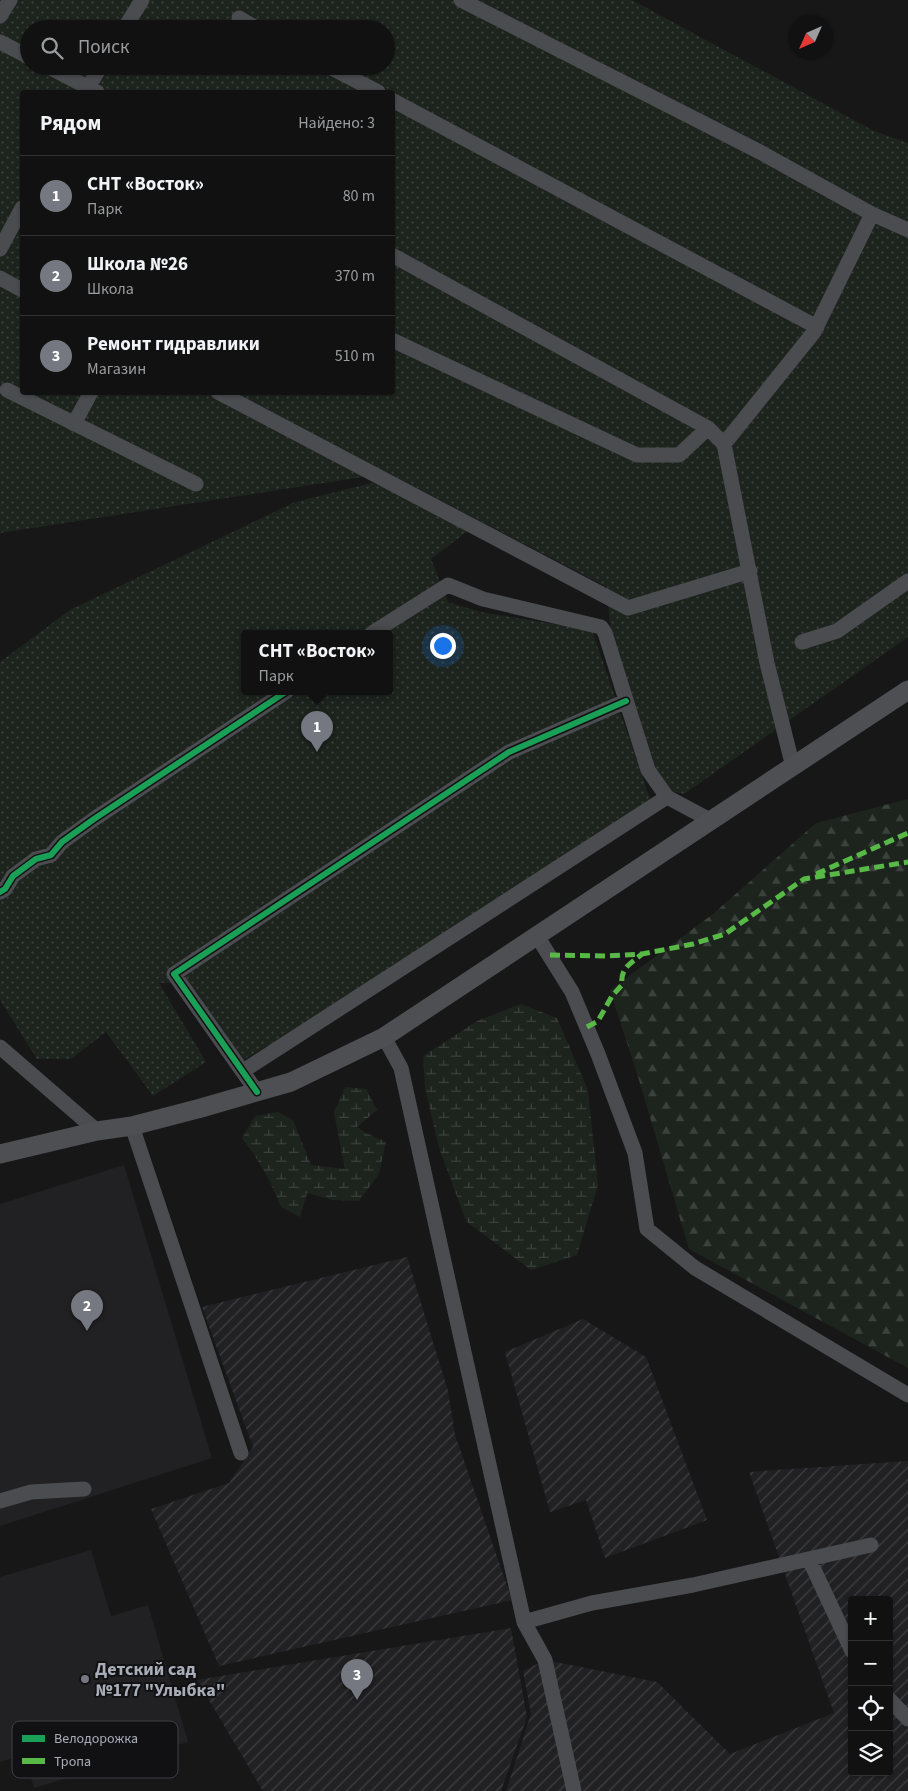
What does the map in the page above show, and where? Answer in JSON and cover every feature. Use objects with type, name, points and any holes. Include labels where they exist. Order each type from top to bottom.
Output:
[{"type":"main road","points":[[0,1154],[132,1126],[290,1082],[384,1037],[908,690]]},
{"type":"street","points":[[0,16],[10,0]]},
{"type":"street","points":[[130,20],[142,0]]},
{"type":"street","points":[[461,0],[760,152],[872,214],[908,230]]},
{"type":"street","points":[[0,42],[20,52]]},
{"type":"street","points":[[62,75],[88,90]]},
{"type":"street","points":[[90,90],[97,75]]},
{"type":"street","points":[[345,75],[374,90]]},
{"type":"street","points":[[395,102],[817,327]]},
{"type":"street","points":[[0,249],[20,212]]},
{"type":"street","points":[[724,444],[817,327],[872,214]]},
{"type":"street","points":[[395,257],[708,428],[724,444],[767,663],[793,767]]},
{"type":"street","points":[[0,278],[20,289]]},
{"type":"street","points":[[395,341],[637,455],[680,455],[708,428]]},
{"type":"street","points":[[7,390],[196,484]]},
{"type":"street","points":[[74,424],[89,395]]},
{"type":"street","points":[[224,395],[628,608],[750,571]]},
{"type":"street","points":[[802,642],[837,631],[908,581]]},
{"type":"street","points":[[377,630],[448,585],[483,599],[601,627],[605,633],[648,770],[667,797],[712,820]]},
{"type":"street","points":[[0,892],[5,889],[13,876],[36,859],[51,855],[62,842],[94,819],[281,695]]},
{"type":"street","points":[[257,1092],[174,974],[509,752],[626,700]]},
{"type":"street","points":[[243,1071],[667,797]]},
{"type":"street","points":[[537,936],[572,992],[598,1054],[635,1153],[647,1229],[695,1268],[908,1395]]},
{"type":"street","points":[[384,1037],[401,1068],[524,1622],[545,1660],[574,1791]]},
{"type":"street","points":[[0,1047],[97,1132]]},
{"type":"street","points":[[132,1126],[241,1453]]},
{"type":"street","points":[[0,1501],[32,1492],[84,1489]]},
{"type":"street","points":[[524,1622],[592,1603],[693,1585],[871,1545]]},
{"type":"street","points":[[809,1559],[848,1642]]},
{"type":"street","points":[[893,1703],[908,1719]]},
{"type":"shaded area","points":[[124,1165],[212,1458],[0,1526],[0,1204]]},
{"type":"shaded area","points":[[407,1257],[448,1391],[455,1435],[512,1600],[219,1666],[151,1509],[229,1483],[253,1447],[202,1307]]},
{"type":"shaded area","points":[[583,1319],[646,1357],[707,1520],[605,1558],[586,1500],[550,1512],[505,1352]]},
{"type":"shaded area","points":[[908,1461],[908,1791],[506,1791],[531,1714],[523,1671],[545,1660],[657,1682],[730,1754],[834,1713],[749,1472]]},
{"type":"shaded area","name":"Детский сад №177 \"Улыбка\"","points":[[91,1550],[111,1616],[148,1605],[188,1742],[178,1745],[178,1721],[12,1721],[12,1758],[0,1762],[0,1577]]},
{"type":"shaded area","points":[[511,1628],[527,1717],[501,1791],[263,1791],[197,1680]]},
{"type":"shaded area","name":"Детский сад №177 \"Улыбка\"","points":[[31,1778],[67,1778],[34,1788]]},
{"type":"green space","points":[[0,0],[632,0],[874,131],[908,143],[908,637],[684,794],[663,790],[646,763],[610,625],[607,587],[388,473],[0,533]]},
{"type":"green space","points":[[372,483],[397,490],[469,530],[431,559],[448,602],[481,612],[592,630],[651,802],[322,1015],[241,1061],[189,983],[159,983],[206,1062],[153,1096],[106,1032],[71,1059],[37,1059],[0,1000],[0,662],[70,610],[295,502]]},
{"type":"green space","points":[[908,799],[908,1368],[689,1249],[610,990],[713,914],[816,823]]},
{"type":"green space","points":[[521,1004],[557,1018],[588,1090],[598,1185],[577,1255],[531,1270],[466,1221],[439,1148],[425,1088],[423,1056],[477,1021]]},
{"type":"green space","points":[[345,1087],[366,1089],[377,1110],[357,1127],[386,1142],[379,1174],[359,1201],[333,1200],[307,1193],[300,1217],[281,1207],[264,1171],[242,1138],[255,1116],[278,1112],[293,1120],[311,1165],[345,1169],[334,1113]]},
{"type":"marked path","points":[[816,874],[908,833]]},
{"type":"marked path","points":[[550,955],[607,956],[642,954],[693,944],[725,934],[804,879],[908,862]]},
{"type":"marked path","points":[[587,1027],[598,1021],[612,996],[622,985],[624,970],[642,954]]},
{"type":"cycle path","points":[[0,892],[5,889],[13,876],[36,859],[51,855],[62,842],[94,819],[281,695]]},
{"type":"cycle path","points":[[257,1092],[174,974],[509,752],[626,701]]},
{"type":"place","name":"СНТ «Восток»","points":[[317,752]]},
{"type":"place","name":"Школа №26","points":[[87,1331]]},
{"type":"place","name":"Детский сад №177 \"Улыбка\"","points":[[85,1679]]},
{"type":"place","name":"Ремонт гидравлики","points":[[357,1700]]}]
